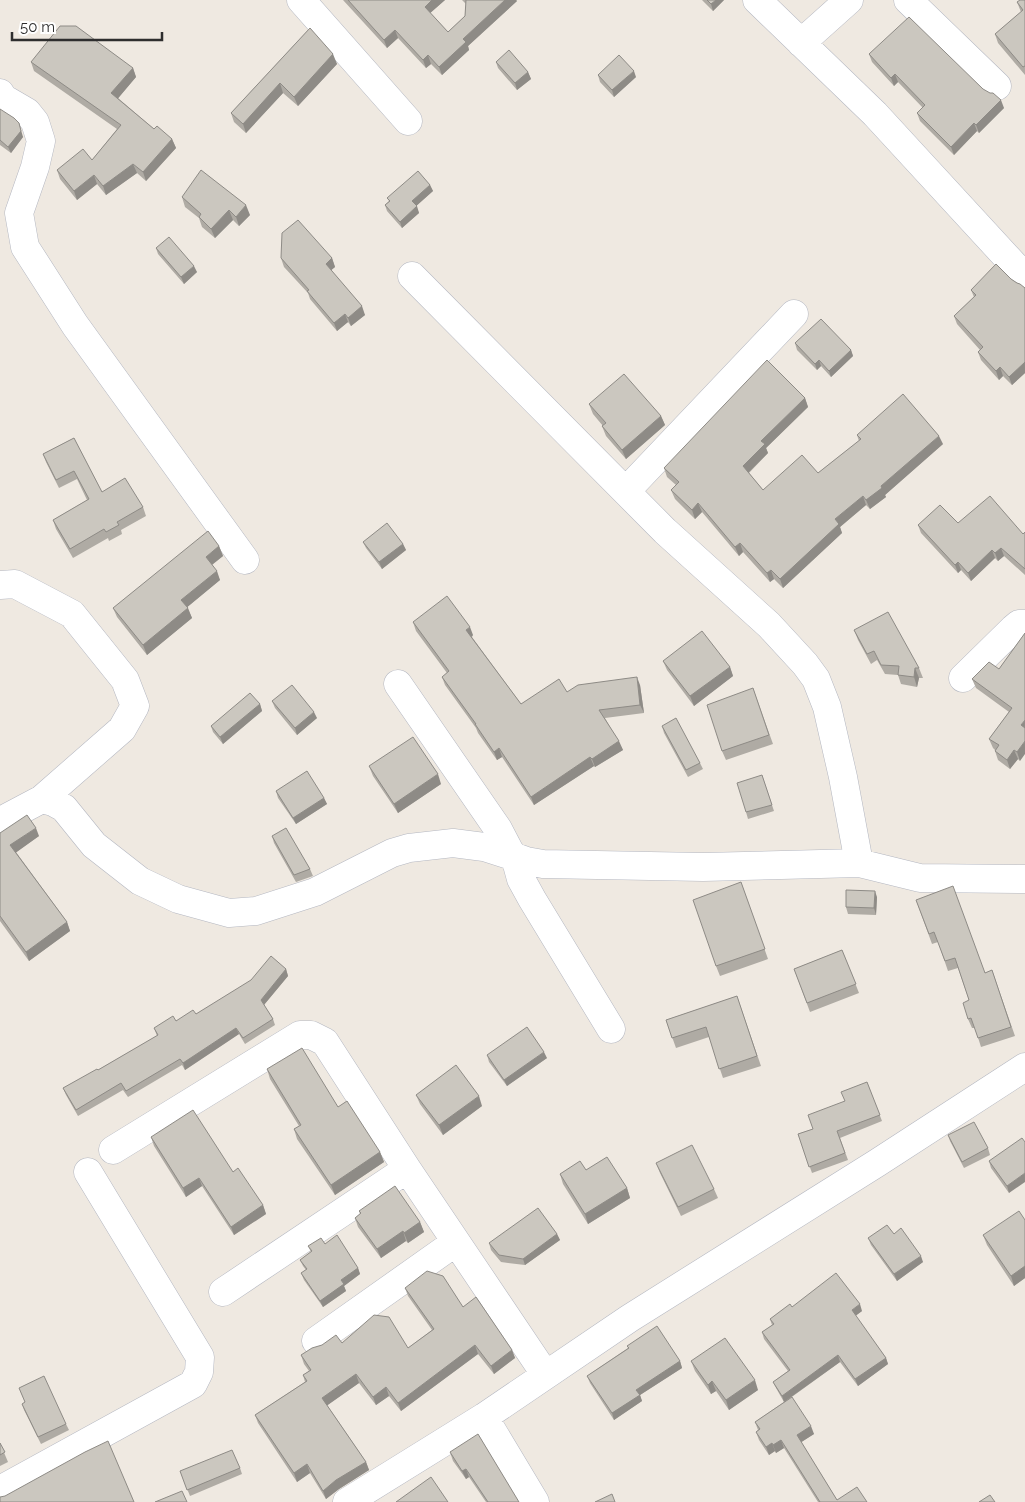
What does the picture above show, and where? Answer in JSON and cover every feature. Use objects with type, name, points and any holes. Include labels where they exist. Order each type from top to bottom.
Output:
[{"type":"street","points":[[301,0],[408,121]]},
{"type":"street","points":[[757,0],[875,114],[1025,277]]},
{"type":"street","points":[[801,43],[849,0]]},
{"type":"street","points":[[908,0],[997,86]]},
{"type":"street","points":[[0,93],[3,98],[27,112],[35,122],[41,141],[35,167],[19,213],[25,248],[75,325],[245,560]]},
{"type":"street","points":[[412,276],[666,531],[768,625],[805,664],[816,679],[827,707],[838,749],[859,863]]},
{"type":"street","points":[[626,491],[794,314]]},
{"type":"street","points":[[0,584],[15,584],[72,614],[125,680],[135,706],[122,729],[42,799],[8,817],[0,824]]},
{"type":"street","points":[[963,678],[1013,629],[1019,624],[1025,624]]},
{"type":"street","points":[[398,684],[498,830],[510,852],[515,856],[521,879],[532,899],[610,1028]]},
{"type":"street","points":[[42,799],[54,802],[64,808],[94,845],[140,881],[178,899],[228,913],[256,911],[315,892],[392,853],[409,848],[453,843],[484,847],[526,861],[542,864],[703,867],[859,863],[920,878],[1025,878]]},
{"type":"street","points":[[113,1150],[300,1035],[311,1035],[325,1042],[407,1169],[546,1374]]},
{"type":"street","points":[[347,1502],[484,1417],[630,1318],[877,1164],[1025,1067]]},
{"type":"street","points":[[224,1292],[407,1169]]},
{"type":"street","points":[[0,1490],[193,1384],[199,1372],[200,1357],[88,1172]]},
{"type":"street","points":[[316,1341],[456,1242]]},
{"type":"street","points":[[484,1417],[534,1502]]},
{"type":"building","points":[[348,0],[432,0],[425,7],[448,32],[465,16],[466,0],[505,0],[463,39],[466,42],[439,67],[428,55],[423,60],[395,30],[384,40]]},
{"type":"building","points":[[707,0],[716,0],[711,4]]},
{"type":"building","points":[[1025,0],[1025,66],[1023,67],[995,34],[1023,10],[1017,2]]},
{"type":"building","points":[[909,17],[983,89],[993,93],[1001,100],[976,125],[974,123],[951,147],[917,113],[925,105],[895,74],[891,78],[869,54]]},
{"type":"building","points":[[60,26],[76,26],[133,68],[111,93],[154,129],[157,126],[172,139],[143,172],[133,164],[103,186],[94,175],[74,191],[57,170],[83,149],[92,160],[121,125],[31,62]]},
{"type":"building","points":[[310,28],[333,54],[294,97],[280,83],[243,124],[231,113]]},
{"type":"building","points":[[509,50],[528,72],[515,83],[496,62]]},
{"type":"building","points":[[619,55],[634,71],[612,90],[598,75]]},
{"type":"building","points":[[0,109],[19,123],[21,131],[8,147],[0,140]]},
{"type":"building","points":[[201,170],[246,205],[236,217],[229,210],[211,229],[199,217],[201,214],[182,197]]},
{"type":"building","points":[[418,171],[430,185],[412,201],[417,206],[400,222],[385,205],[390,201],[387,198]]},
{"type":"building","points":[[298,220],[332,258],[326,264],[362,306],[348,318],[345,314],[334,323],[281,258],[282,233]]},
{"type":"building","points":[[169,237],[194,266],[181,277],[156,248]]},
{"type":"building","points":[[996,264],[1011,279],[1025,288],[1025,362],[1009,377],[1000,367],[996,371],[978,352],[983,347],[954,316],[976,295],[971,290]]},
{"type":"building","points":[[821,319],[851,350],[829,371],[819,360],[815,364],[795,343]]},
{"type":"building","points":[[767,360],[805,398],[761,441],[765,444],[743,466],[763,490],[802,455],[818,473],[861,439],[857,435],[903,394],[939,436],[881,486],[882,488],[866,500],[863,496],[835,519],[839,524],[780,579],[771,570],[767,573],[740,543],[735,547],[698,503],[692,510],[671,490],[679,482],[664,468]]},
{"type":"building","points":[[624,374],[661,416],[622,450],[602,426],[606,423],[589,404]]},
{"type":"building","points":[[74,438],[102,492],[125,478],[143,507],[117,522],[119,525],[106,532],[104,529],[70,549],[53,520],[89,499],[74,471],[56,480],[43,454]]},
{"type":"building","points":[[990,496],[1023,534],[1025,532],[1025,569],[1001,548],[995,553],[992,550],[968,573],[958,562],[955,565],[918,525],[940,505],[958,523]]},
{"type":"building","points":[[387,523],[403,544],[379,562],[363,542]]},
{"type":"building","points":[[208,531],[219,546],[206,557],[217,571],[181,600],[188,608],[143,645],[113,608]]},
{"type":"building","points":[[447,596],[470,627],[466,630],[521,704],[559,679],[567,692],[578,685],[637,677],[640,705],[599,710],[619,741],[592,759],[590,757],[531,797],[499,748],[494,752],[442,677],[449,671],[413,622]]},
{"type":"building","points":[[888,612],[919,668],[915,668],[914,677],[898,675],[899,666],[881,665],[874,651],[867,654],[854,630]]},
{"type":"building","points":[[702,631],[730,667],[690,696],[663,661]]},
{"type":"building","points":[[1025,633],[1025,720],[1021,725],[1025,728],[1025,741],[1017,752],[1014,750],[1007,760],[995,751],[999,745],[989,739],[1012,708],[972,679],[989,662],[999,669]]},
{"type":"building","points":[[292,685],[314,712],[295,728],[272,701]]},
{"type":"building","points":[[753,688],[769,735],[722,751],[707,705]]},
{"type":"building","points":[[250,693],[260,704],[220,737],[211,726]]},
{"type":"building","points":[[676,718],[700,763],[686,770],[662,726]]},
{"type":"building","points":[[413,737],[438,774],[394,804],[369,766]]},
{"type":"building","points":[[307,771],[324,798],[293,818],[276,791]]},
{"type":"building","points":[[762,775],[772,805],[746,812],[737,783]]},
{"type":"building","points":[[27,815],[36,828],[10,845],[67,922],[26,952],[0,916],[0,833]]},
{"type":"building","points":[[286,828],[310,869],[294,875],[272,836]]},
{"type":"building","points":[[741,882],[765,949],[716,966],[693,900]]},
{"type":"building","points":[[953,886],[985,973],[992,970],[1011,1027],[978,1038],[971,1018],[968,1019],[963,1003],[969,1000],[955,958],[945,961],[934,932],[929,934],[916,900]]},
{"type":"building","points":[[846,890],[875,891],[874,908],[846,907]]},
{"type":"building","points":[[842,950],[856,984],[807,1003],[794,969]]},
{"type":"building","points":[[271,956],[286,969],[261,1000],[273,1019],[243,1038],[236,1028],[183,1063],[180,1059],[126,1091],[121,1083],[76,1110],[63,1088],[158,1035],[154,1028],[173,1016],[176,1021],[193,1010],[196,1014],[251,980]]},
{"type":"building","points":[[737,996],[757,1056],[719,1069],[706,1027],[672,1038],[666,1020]]},
{"type":"building","points":[[527,1027],[544,1052],[504,1080],[487,1055]]},
{"type":"building","points":[[302,1048],[338,1107],[347,1101],[380,1152],[331,1185],[294,1129],[301,1125],[267,1069]]},
{"type":"building","points":[[456,1065],[479,1096],[439,1125],[416,1095]]},
{"type":"building","points":[[867,1082],[880,1115],[837,1131],[845,1153],[809,1167],[798,1134],[813,1129],[808,1115],[845,1101],[841,1092]]},
{"type":"building","points":[[193,1110],[233,1172],[238,1168],[263,1205],[231,1227],[199,1178],[183,1188],[151,1137]]},
{"type":"building","points":[[974,1122],[988,1148],[962,1162],[948,1135]]},
{"type":"building","points":[[1022,1138],[1025,1142],[1025,1173],[1007,1186],[989,1161]]},
{"type":"building","points":[[692,1145],[714,1189],[678,1207],[656,1163]]},
{"type":"building","points":[[607,1157],[627,1188],[585,1214],[560,1174],[580,1161],[586,1170]]},
{"type":"building","points":[[395,1186],[420,1222],[377,1249],[355,1218],[361,1213],[359,1211]]},
{"type":"building","points":[[538,1208],[557,1234],[523,1259],[499,1255],[489,1243]]},
{"type":"building","points":[[1019,1211],[1025,1220],[1025,1266],[1011,1276],[983,1235]]},
{"type":"building","points":[[887,1225],[894,1234],[901,1228],[921,1256],[894,1274],[868,1238]]},
{"type":"building","points":[[337,1235],[358,1268],[341,1280],[344,1284],[320,1301],[301,1273],[307,1269],[300,1260],[312,1251],[308,1246],[321,1238],[325,1244]]},
{"type":"building","points":[[427,1271],[443,1276],[463,1307],[476,1297],[512,1350],[491,1366],[475,1345],[398,1403],[386,1387],[373,1397],[356,1374],[322,1398],[366,1462],[336,1480],[323,1491],[307,1464],[294,1473],[255,1415],[307,1381],[303,1375],[311,1370],[301,1355],[312,1348],[322,1345],[336,1335],[342,1343],[374,1315],[389,1317],[408,1348],[434,1329],[405,1288]]},
{"type":"building","points":[[836,1273],[860,1304],[852,1310],[886,1358],[855,1379],[838,1355],[782,1396],[773,1382],[790,1370],[762,1332],[774,1324],[770,1319],[790,1304],[792,1307]]},
{"type":"building","points":[[657,1326],[680,1361],[636,1390],[640,1395],[612,1413],[587,1376],[629,1348],[627,1346]]},
{"type":"building","points":[[725,1338],[755,1380],[726,1400],[712,1381],[708,1385],[691,1361]]},
{"type":"building","points":[[44,1376],[66,1424],[38,1437],[22,1404],[25,1402],[19,1388]]},
{"type":"building","points":[[792,1397],[811,1426],[797,1435],[837,1500],[857,1487],[867,1502],[820,1502],[781,1440],[766,1447],[756,1432],[760,1429],[755,1422]]},
{"type":"building","points":[[478,1434],[519,1502],[488,1502],[466,1469],[462,1471],[450,1452]]},
{"type":"building","points":[[108,1441],[134,1502],[0,1502],[0,1497]]},
{"type":"building","points":[[0,1443],[5,1452],[0,1455]]},
{"type":"building","points":[[232,1450],[240,1468],[187,1490],[180,1471]]},
{"type":"building","points":[[431,1477],[448,1502],[396,1502]]},
{"type":"building","points":[[182,1491],[187,1502],[155,1502]]},
{"type":"building","points":[[612,1494],[615,1502],[595,1502]]},
{"type":"building","points":[[990,1495],[995,1502],[979,1502]]}]
